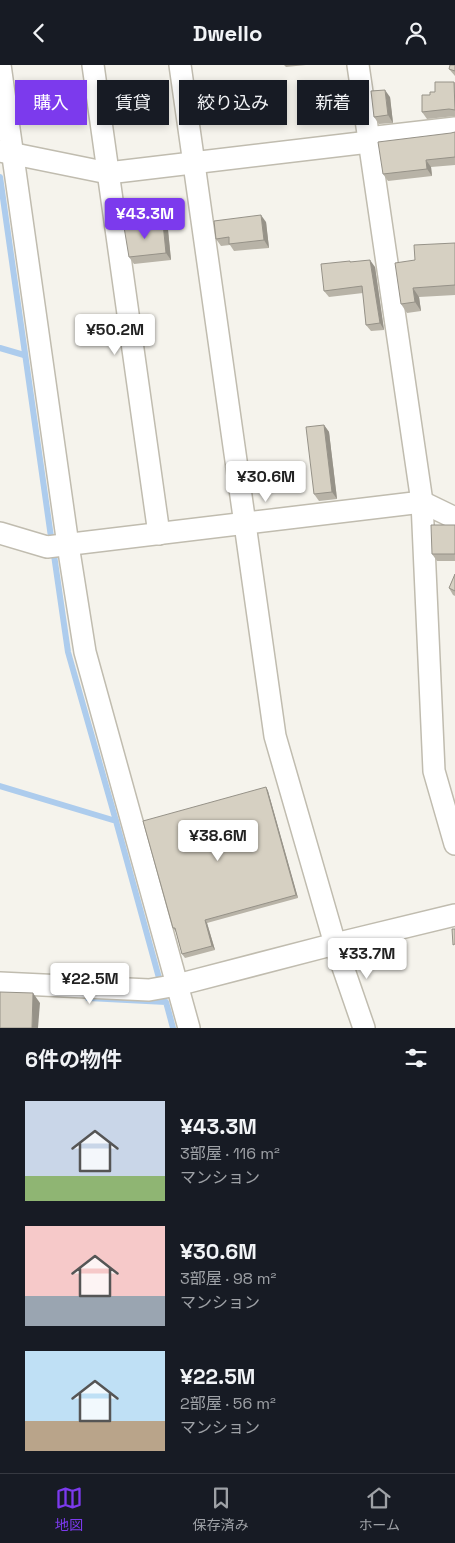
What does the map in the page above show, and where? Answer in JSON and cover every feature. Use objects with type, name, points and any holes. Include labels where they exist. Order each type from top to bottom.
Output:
[{"type":"street","points":[[0,65],[7,153],[85,653],[189,1028]]},
{"type":"street","points":[[93,65],[159,534]]},
{"type":"street","points":[[180,65],[275,735],[335,944],[364,1028]]},
{"type":"street","points":[[358,65],[422,502],[434,771],[455,844]]},
{"type":"street","points":[[7,153],[108,173],[455,128]]},
{"type":"street","points":[[0,533],[46,547],[422,502],[455,518]]},
{"type":"street","points":[[0,983],[149,990],[176,985],[455,915]]},
{"type":"building","points":[[450,65],[455,65],[455,71],[449,69]]},
{"type":"building","points":[[435,82],[454,82],[455,110],[422,112],[422,95],[430,95],[430,92],[435,92]]},
{"type":"building","points":[[385,90],[388,115],[374,117],[371,91]]},
{"type":"building","points":[[455,132],[455,157],[426,160],[427,169],[383,174],[378,142]]},
{"type":"building","points":[[261,215],[264,240],[229,244],[229,237],[216,239],[214,221]]},
{"type":"building","points":[[163,223],[166,253],[129,257],[124,227]]},
{"type":"building","points":[[455,243],[455,285],[413,288],[415,302],[401,304],[395,263],[415,260],[414,245]]},
{"type":"building","points":[[370,260],[380,323],[366,325],[362,286],[324,291],[321,264]]},
{"type":"building","points":[[324,425],[332,492],[314,494],[306,427]]},
{"type":"building","points":[[431,525],[455,525],[455,554],[432,554]]},
{"type":"building","points":[[455,574],[455,591],[449,588]]},
{"type":"building","points":[[266,787],[296,895],[205,920],[212,946],[182,954],[143,821]]},
{"type":"building","points":[[452,929],[455,929],[455,944],[453,945]]},
{"type":"building","points":[[0,992],[33,993],[32,1028],[0,1028]]},
{"type":"waterway","points":[[0,177],[51,537]]},
{"type":"waterway","points":[[0,348],[24,355]]},
{"type":"waterway","points":[[54,555],[68,652],[116,821]]},
{"type":"waterway","points":[[0,786],[116,821],[159,978]]},
{"type":"waterway","points":[[88,998],[166,1002],[173,1028]]}]
